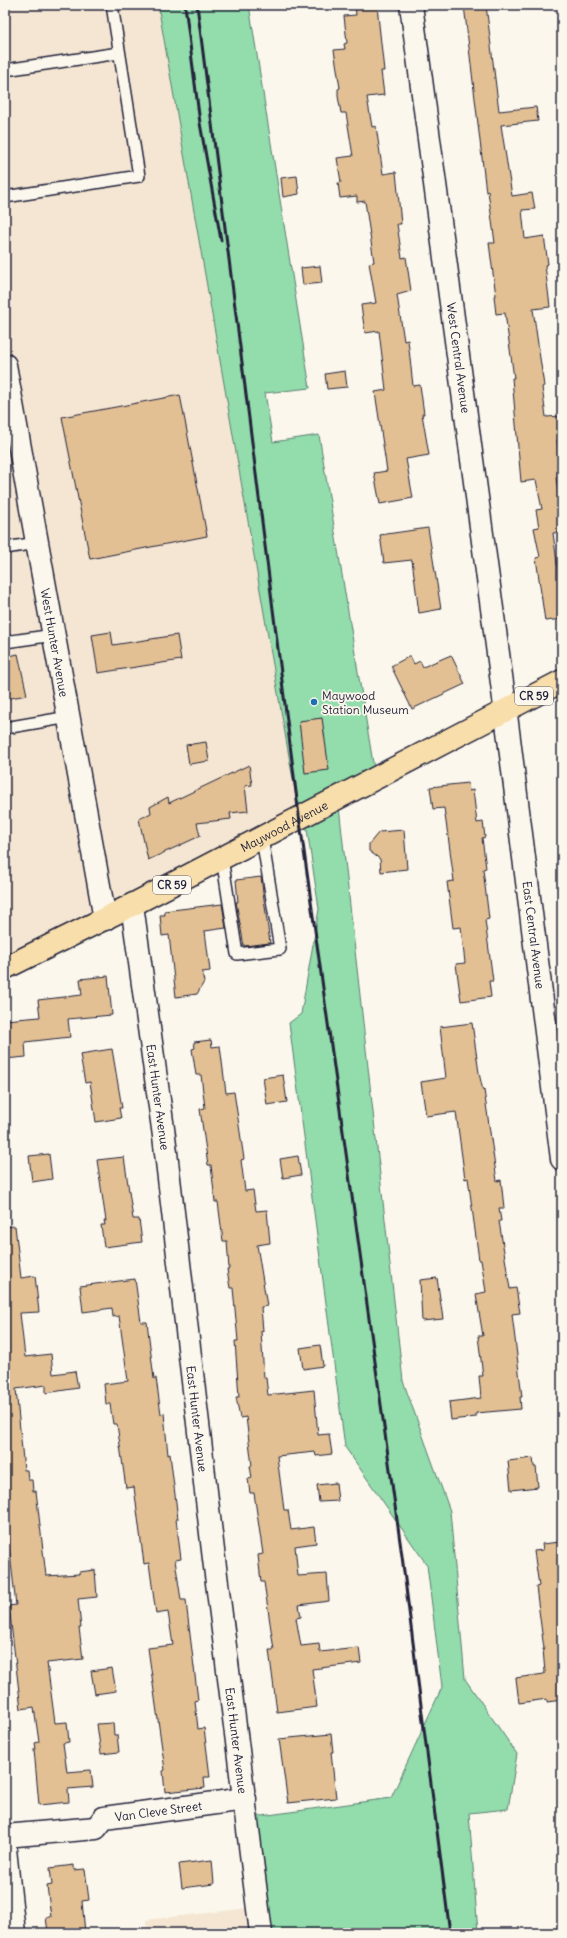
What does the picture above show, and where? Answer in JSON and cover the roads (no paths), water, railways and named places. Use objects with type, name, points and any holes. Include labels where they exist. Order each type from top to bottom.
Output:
[{"type":"main road","name":"Maywood Avenue","points":[[5,968],[262,838],[562,680]]},
{"type":"street","name":"West Central Avenue","points":[[411,5],[505,711]]},
{"type":"street","name":"West Hunter Avenue","points":[[5,366],[106,918]]},
{"type":"street","name":"East Central Avenue","points":[[505,711],[562,1159]]},
{"type":"street","name":"East Hunter Avenue","points":[[132,905],[164,1136],[261,1933]]},
{"type":"street","name":"Van Cleve Street","points":[[5,1836],[96,1828],[104,1818],[245,1800]]},
{"type":"street","points":[[5,1849],[6,1876],[14,1933]]},
{"type":"lane","points":[[5,197],[139,176],[112,5]]},
{"type":"lane","points":[[5,70],[119,52]]},
{"type":"lane","points":[[5,548],[37,543]]},
{"type":"lane","points":[[5,642],[54,635]]},
{"type":"lane","points":[[5,728],[69,717]]},
{"type":"lane","points":[[222,858],[237,954],[280,949],[262,838]]},
{"type":"railway","points":[[185,5],[200,123],[221,240]]},
{"type":"railway","points":[[197,5],[298,808],[402,1556],[450,1933]]},
{"type":"place","name":"Maywood Station Museum","points":[[314,702]]}]
